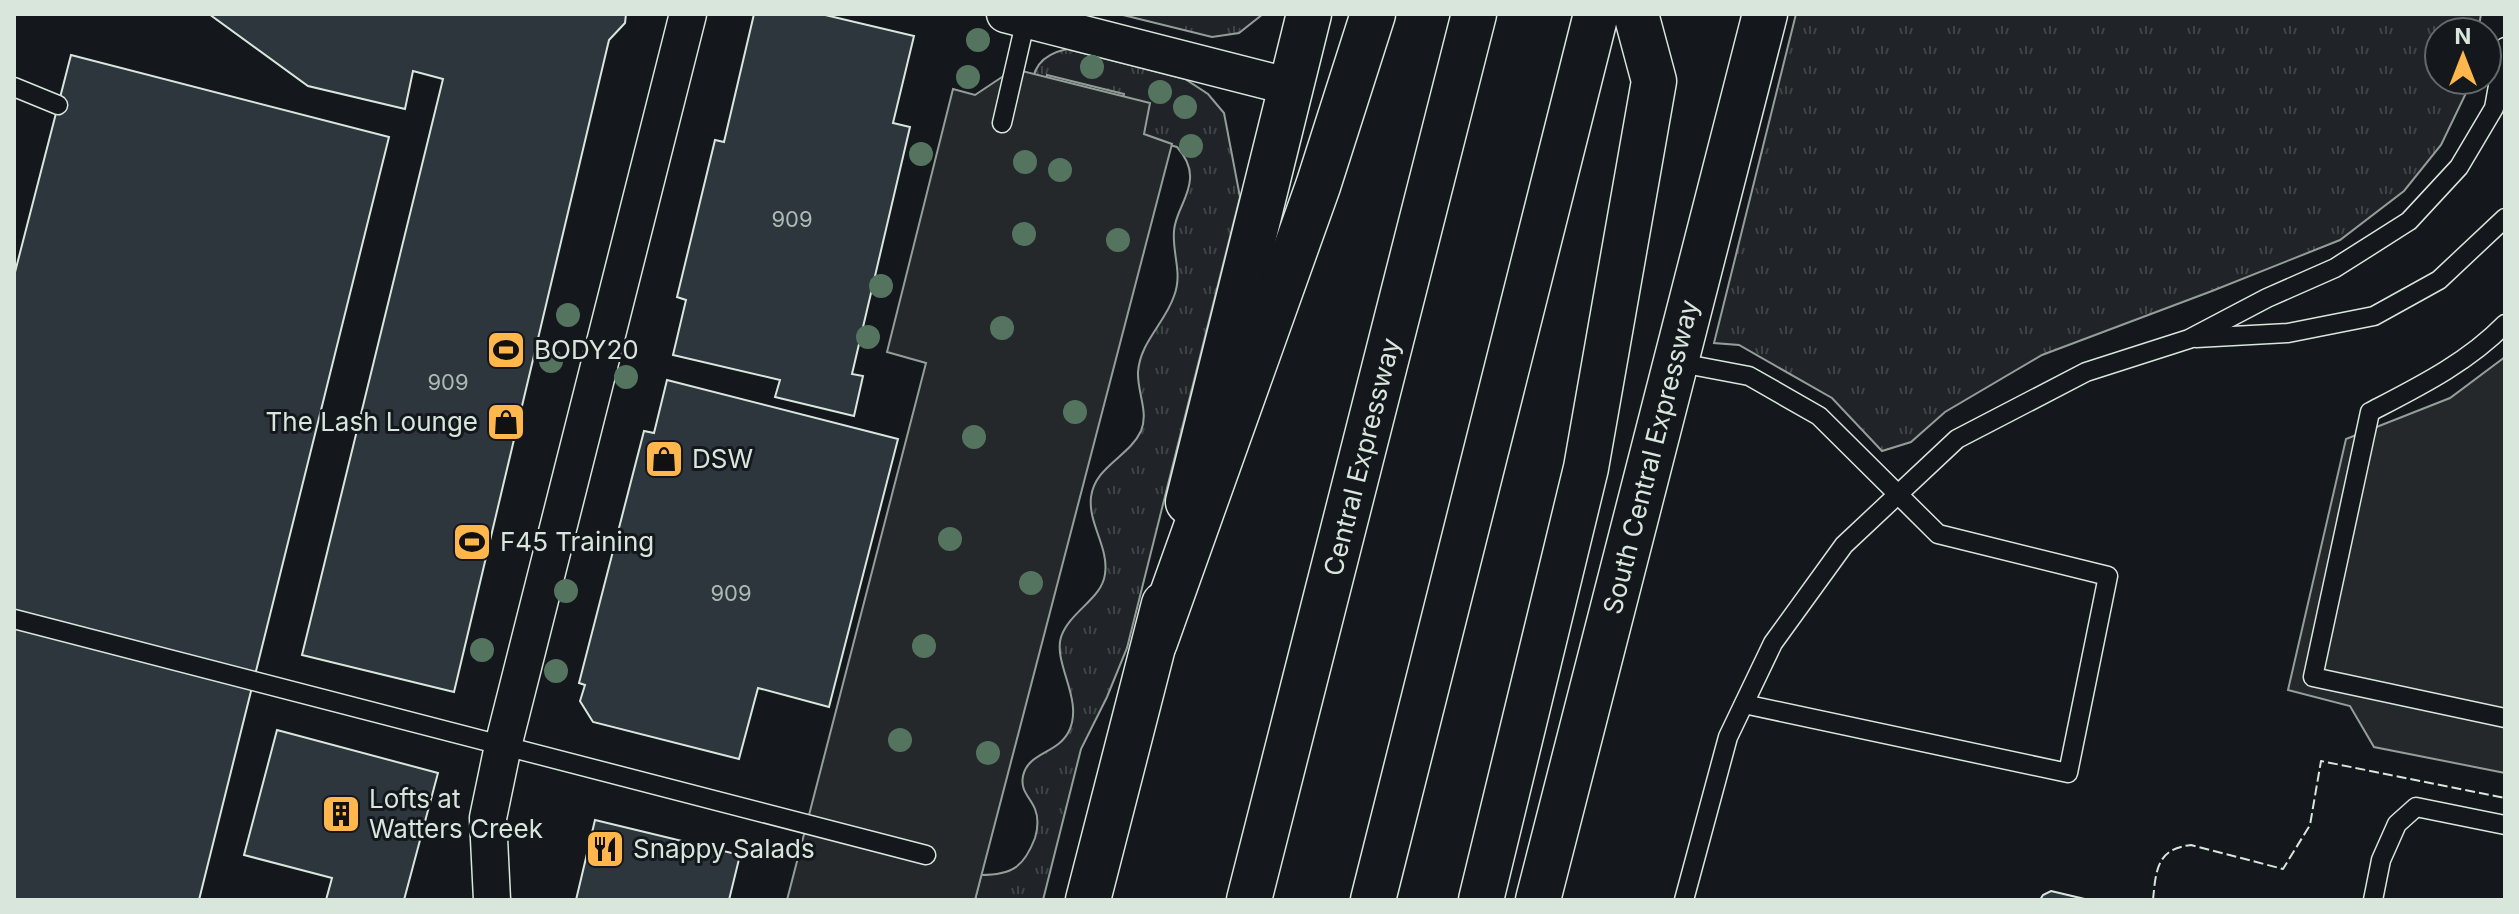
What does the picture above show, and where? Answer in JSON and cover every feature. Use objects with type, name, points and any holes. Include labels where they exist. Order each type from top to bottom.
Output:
[{"type":"main road","points":[[1088,900],[1155,642],[1309,14]]},
{"type":"main road","points":[[1155,642],[1318,186],[1373,14]]},
{"type":"main road","name":"Central Expressway","points":[[1249,900],[1474,14]]},
{"type":"main road","points":[[1373,900],[1596,14]]},
{"type":"main road","points":[[1481,900],[1586,468],[1654,81],[1636,14]]},
{"type":"main road","name":"South Central Expressway","points":[[1538,900],[1765,14]]},
{"type":"street","points":[[492,900],[488,818],[503,746],[688,14]]},
{"type":"street","points":[[1016,17],[1291,87]]},
{"type":"lane","points":[[1002,123],[1016,17]]},
{"type":"lane","points":[[1684,900],[1728,737],[1773,643],[1844,545],[1957,439],[2086,372],[2189,339],[2267,298],[2335,268],[2409,221],[2459,167],[2494,108],[2505,47]]},
{"type":"lane","points":[[14,87],[58,105]]},
{"type":"lane","points":[[2189,339],[2288,333],[2374,316],[2439,280],[2505,218]]},
{"type":"lane","points":[[2505,324],[2490,339],[2433,380],[2370,412],[2313,677],[2505,718]]},
{"type":"lane","points":[[1675,362],[1749,376],[1819,416],[1938,534],[2108,576],[2068,773],[1744,704]]},
{"type":"lane","points":[[14,619],[926,855]]},
{"type":"lane","points":[[2373,900],[2381,860],[2397,824],[2416,807],[2505,825]]},
{"type":"green space","points":[[1119,14],[1263,14],[1239,33],[1212,37]]},
{"type":"green space","points":[[1796,14],[2481,14],[2423,16],[2423,96],[2465,96],[2441,145],[2404,191],[2340,240],[2042,355],[1945,412],[1911,442],[1882,451],[1832,398],[1739,345],[1714,343]]},
{"type":"green space","points":[[1067,49],[1185,79],[1208,94],[1224,113],[1240,197],[1127,648],[1081,749],[1043,900],[975,900],[981,875],[1009,871],[1021,862],[1031,848],[1038,820],[1024,790],[1023,776],[1031,762],[1064,739],[1073,719],[1071,695],[1061,659],[1061,637],[1071,620],[1098,591],[1105,574],[1104,554],[1092,517],[1091,497],[1105,469],[1129,448],[1141,431],[1144,417],[1138,379],[1140,361],[1177,288],[1174,231],[1190,179],[1187,162],[1177,147],[1116,131],[1124,94],[1047,75],[1038,108],[1026,105],[1033,76],[1041,62]]},
{"type":"shaded area","points":[[1014,69],[1150,103],[1144,134],[1172,144],[975,900],[787,900],[926,363],[887,352],[953,89],[975,95]]},
{"type":"shaded area","points":[[2505,357],[2505,773],[2374,747],[2350,706],[2288,690],[2346,439],[2450,398]]},
{"type":"building","points":[[209,14],[626,14],[625,23],[609,40],[454,692],[302,655],[443,79],[413,71],[405,109],[308,86]]},
{"type":"building","points":[[754,14],[821,14],[914,36],[893,123],[910,127],[852,374],[863,376],[854,416],[775,397],[780,380],[673,355],[686,300],[677,297],[715,140],[724,142]]},
{"type":"building","points":[[71,55],[389,137],[199,900],[14,900],[14,276]]},
{"type":"building","points":[[667,380],[898,439],[829,707],[758,688],[739,759],[593,722],[580,701],[585,685],[579,683],[644,431],[654,433]]},
{"type":"building","name":"Lofts at Watters Creek","points":[[277,730],[438,773],[404,900],[326,900],[332,878],[244,855]]},
{"type":"building","points":[[595,820],[740,855],[729,900],[576,900]]},
{"type":"building","points":[[2051,891],[2089,900],[2040,900]]},
{"type":"fence","points":[[2153,900],[2160,862],[2180,847],[2191,845],[2283,869],[2310,825],[2321,761],[2505,798]]},
{"type":"place","name":"BODY20","points":[[506,350]]},
{"type":"place","name":"The Lash Lounge","points":[[506,422]]},
{"type":"place","name":"DSW","points":[[664,459]]},
{"type":"place","name":"F45 Training","points":[[472,542]]},
{"type":"place","name":"Lofts at Watters Creek","points":[[341,814]]},
{"type":"place","name":"Snappy Salads","points":[[605,849]]}]
